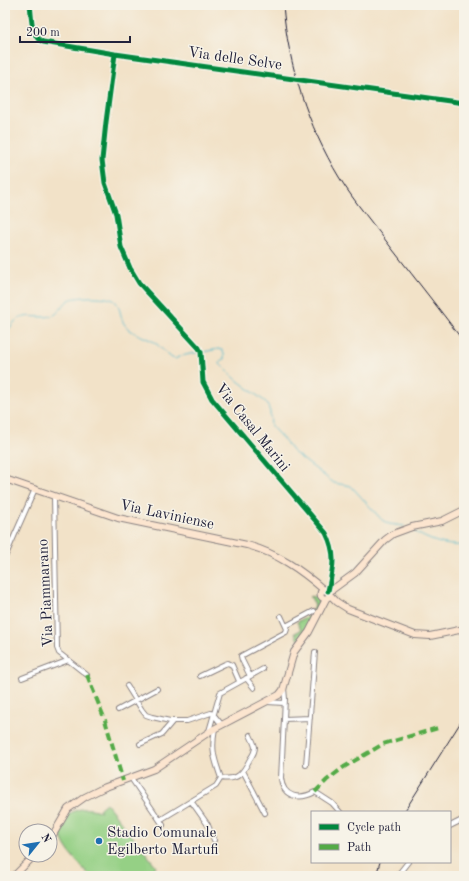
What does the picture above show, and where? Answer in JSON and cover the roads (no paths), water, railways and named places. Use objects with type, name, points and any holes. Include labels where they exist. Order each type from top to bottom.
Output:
[{"type":"street","name":"Via delle Selve","points":[[30,5],[33,30],[39,40],[115,54],[464,103]]},
{"type":"street","name":"Via Casal Marini","points":[[115,54],[102,163],[104,180],[116,211],[119,241],[124,256],[143,287],[199,348],[201,352],[203,382],[213,400],[326,533],[332,545],[334,557],[325,595]]},
{"type":"street","name":"Via Laviniense","points":[[5,479],[121,518],[261,549],[285,560],[300,570],[318,584],[325,595],[350,610],[419,636],[436,635],[464,629]]},
{"type":"street","points":[[5,557],[36,490]]},
{"type":"street","name":"Via Piammarano","points":[[54,496],[57,646],[59,653],[87,676]]},
{"type":"street","points":[[58,826],[66,813],[74,804],[98,790],[156,768],[215,728],[280,695],[284,688],[294,652],[309,632],[325,595],[355,573],[385,540],[392,535],[409,527],[442,521],[464,510]]},
{"type":"street","points":[[286,626],[314,611]]},
{"type":"street","points":[[254,688],[248,677],[242,660],[242,655],[285,633],[287,630],[281,616]]},
{"type":"street","points":[[306,765],[315,652]]},
{"type":"street","points":[[22,678],[69,660]]},
{"type":"street","points":[[200,676],[228,663],[232,665],[239,681]]},
{"type":"street","points":[[209,732],[220,693],[239,681],[263,669]]},
{"type":"street","points":[[127,686],[142,710],[147,715],[173,721],[190,720],[209,713],[214,714],[222,724]]},
{"type":"street","points":[[284,688],[281,776],[283,786],[286,792],[294,796],[305,796],[315,792],[330,802],[339,811]]},
{"type":"street","points":[[118,710],[157,689]]},
{"type":"street","points":[[266,702],[284,703]]},
{"type":"street","points":[[284,719],[310,718]]},
{"type":"street","points":[[140,744],[162,734],[173,721]]},
{"type":"street","points":[[160,820],[217,785],[220,778],[213,753],[215,728]]},
{"type":"street","points":[[220,778],[227,779],[235,777],[243,772],[254,751],[254,744],[250,735]]},
{"type":"street","points":[[243,772],[265,813]]},
{"type":"street","points":[[131,778],[163,825]]},
{"type":"street","points":[[191,801],[208,825],[214,840]]},
{"type":"street","points":[[451,826],[464,819]]},
{"type":"street","points":[[14,876],[28,863]]},
{"type":"street","points":[[397,876],[407,863]]},
{"type":"waterway","points":[[5,330],[8,330],[15,321],[22,317],[45,317],[54,315],[69,300],[86,297],[101,297],[108,298],[116,302],[119,307],[123,323],[135,333],[154,342],[172,358],[175,359],[199,352]]},
{"type":"waterway","points":[[203,352],[218,349],[222,350],[224,359],[220,361],[220,364],[237,380],[267,403],[270,412],[271,426],[292,451],[334,483],[351,486],[382,520],[389,524],[404,526]]},
{"type":"waterway","points":[[412,530],[437,542],[450,545],[464,545]]},
{"type":"railway","points":[[283,5],[290,50],[301,94],[309,116],[328,157],[345,187],[358,205],[464,342]]},
{"type":"railway","points":[[405,811],[464,717]]},
{"type":"railway","points":[[376,876],[380,863]]},
{"type":"place","name":"Stadio Comunale Egilberto Martufi","points":[[99,841]]}]
